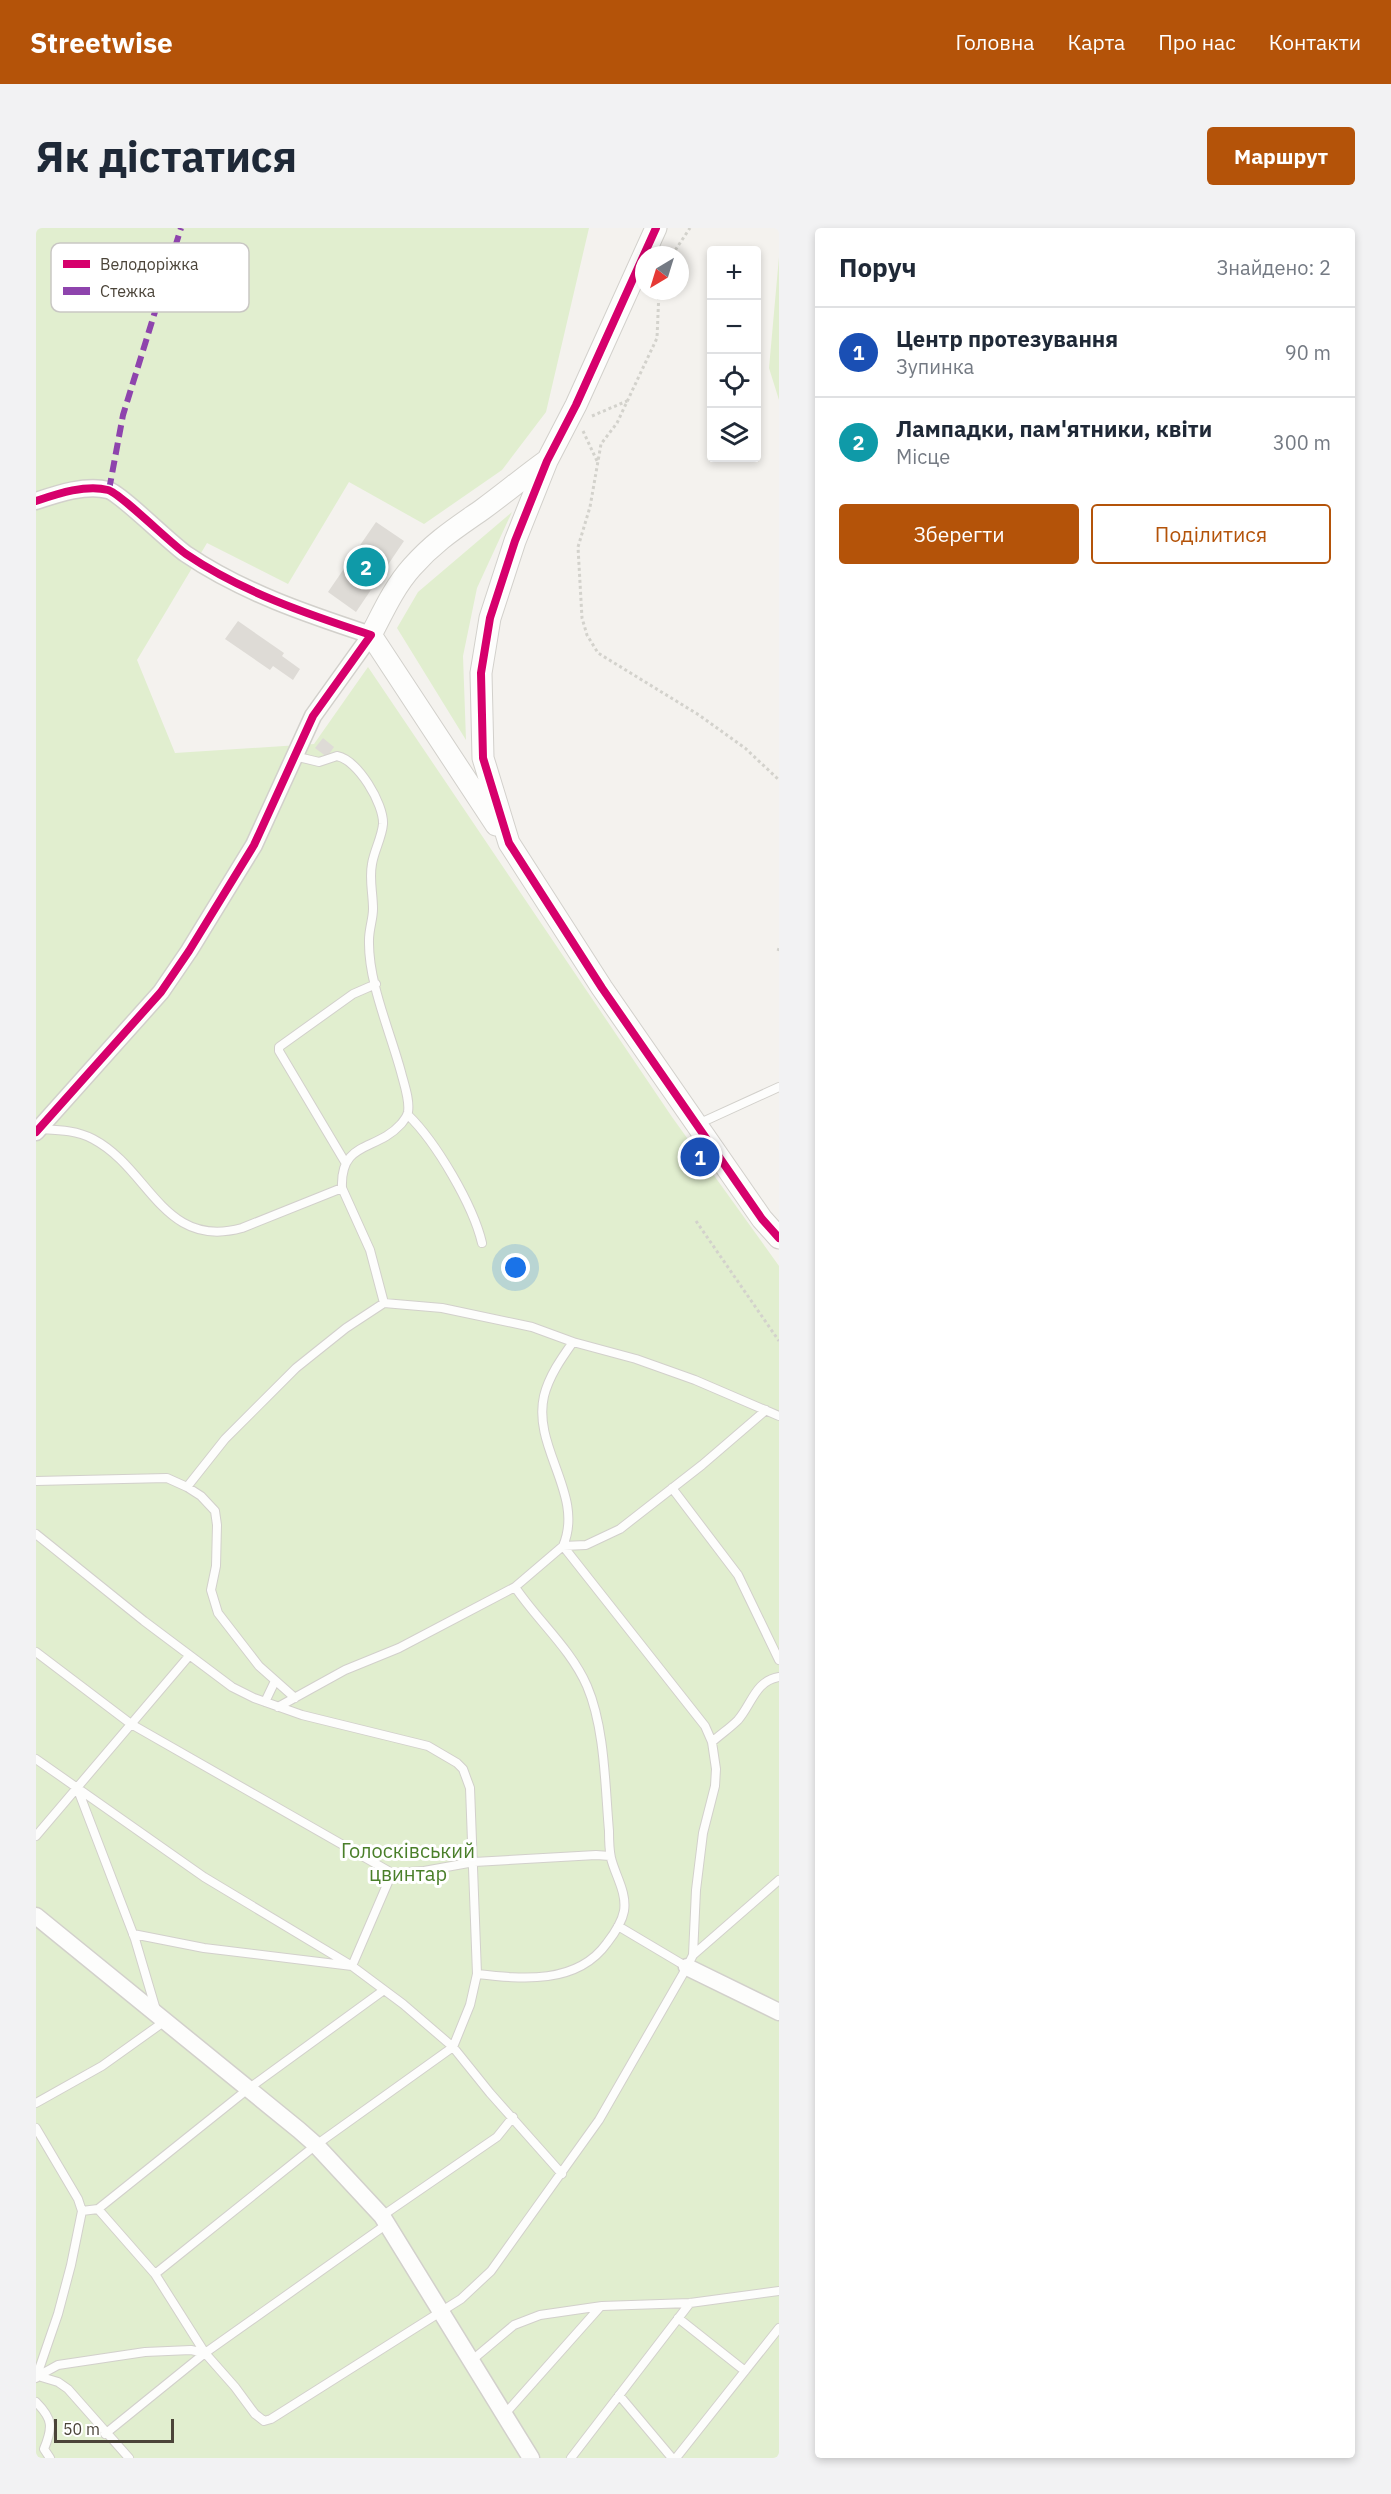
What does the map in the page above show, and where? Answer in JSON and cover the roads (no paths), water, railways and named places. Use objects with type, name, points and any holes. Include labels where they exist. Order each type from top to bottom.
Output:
[{"type":"street","points":[[509,843],[483,758],[481,672],[490,618],[515,541],[547,460],[576,405],[656,228]]},
{"type":"street","points":[[38,1131],[161,992],[189,951],[254,845],[313,716],[371,635],[396,589],[411,568],[453,527],[482,509],[547,460]]},
{"type":"street","points":[[36,501],[80,489],[110,490],[185,553],[234,583],[314,616],[371,635],[602,988],[762,1219],[779,1238]]},
{"type":"street","points":[[36,1916],[316,2145],[384,2220],[531,2458]]},
{"type":"street","points":[[690,1961],[779,2012]]},
{"type":"lane","points":[[294,756],[319,762],[337,756],[342,757],[361,774],[381,809],[383,824],[370,874],[373,905],[369,950],[376,984],[405,1085],[408,1115],[432,1144],[475,1216],[482,1243]]},
{"type":"lane","points":[[345,1162],[279,1051],[279,1047],[353,994],[376,984]]},
{"type":"lane","points":[[697,1124],[779,1087]]},
{"type":"lane","points":[[384,1303],[370,1250],[342,1188],[341,1173],[345,1162],[356,1151],[391,1133],[408,1115]]},
{"type":"lane","points":[[38,1131],[75,1132],[92,1138],[109,1149],[179,1222],[207,1232],[226,1232],[242,1228],[342,1188]]},
{"type":"lane","points":[[187,1487],[225,1439],[296,1368],[366,1313],[384,1303],[420,1305],[532,1327],[695,1380],[779,1416]]},
{"type":"lane","points":[[278,1707],[345,1670],[399,1648],[515,1587],[563,1545],[569,1532],[570,1518],[546,1434],[542,1409],[544,1396],[554,1370],[573,1342]]},
{"type":"lane","points":[[563,1545],[586,1545],[605,1538],[641,1515],[766,1410]]},
{"type":"lane","points":[[36,1481],[167,1478],[201,1496],[215,1511],[218,1541],[211,1590],[218,1613],[260,1666],[295,1698]]},
{"type":"lane","points":[[672,1488],[738,1575],[779,1660]]},
{"type":"lane","points":[[36,1534],[189,1656],[232,1687],[264,1702],[322,1721],[428,1746],[457,1763],[463,1769],[470,1788],[477,1974],[470,2005],[453,2047],[316,2145],[155,2274]]},
{"type":"lane","points":[[563,1545],[692,1709],[712,1742],[716,1769],[715,1786],[703,1833],[690,1961]]},
{"type":"lane","points":[[477,1974],[515,1978],[543,1977],[565,1973],[582,1966],[595,1957],[618,1926],[624,1911],[623,1895],[610,1856],[606,1791],[595,1707],[586,1684],[571,1660],[515,1587]]},
{"type":"lane","points":[[36,1652],[131,1724],[392,1873],[424,1871],[474,1862],[610,1856]]},
{"type":"lane","points":[[36,1836],[189,1656]]},
{"type":"lane","points":[[712,1742],[738,1719],[751,1696],[764,1683],[779,1677]]},
{"type":"lane","points":[[264,1702],[275,1681]]},
{"type":"lane","points":[[36,1759],[204,1877],[351,1966],[384,1990],[453,2047],[562,2174]]},
{"type":"lane","points":[[36,2103],[102,2066],[162,2019],[133,1934],[77,1789]]},
{"type":"lane","points":[[351,1966],[392,1873]]},
{"type":"lane","points":[[98,2209],[155,2274],[205,2353],[255,2414],[264,2421],[272,2419],[441,2312],[479,2285],[562,2174],[599,2120],[690,1961],[779,1880]]},
{"type":"lane","points":[[618,1926],[690,1961]]},
{"type":"lane","points":[[133,1934],[204,1948],[351,1966]]},
{"type":"lane","points":[[82,2211],[98,2209],[248,2089],[384,1990]]},
{"type":"lane","points":[[105,2434],[205,2353],[497,2137],[513,2117]]},
{"type":"lane","points":[[36,2128],[78,2199],[82,2211],[69,2275],[37,2377]]},
{"type":"lane","points":[[471,2361],[514,2325],[558,2311],[690,2303],[779,2291]]},
{"type":"lane","points":[[571,2458],[690,2303]]},
{"type":"lane","points":[[504,2415],[600,2307]]},
{"type":"lane","points":[[678,2318],[745,2372]]},
{"type":"lane","points":[[619,2395],[674,2458],[778,2331]]},
{"type":"lane","points":[[37,2377],[58,2365],[145,2352],[191,2350],[205,2353]]},
{"type":"lane","points":[[37,2377],[58,2382],[68,2390],[105,2434],[129,2458]]},
{"type":"lane","points":[[36,2402],[49,2415],[50,2433],[44,2449],[37,2458]]},
{"type":"lane","points":[[44,2449],[50,2458]]},
{"type":"place","name":"Лампадки, пам'ятники, квіти","points":[[366,567]]},
{"type":"place","name":"Центр протезування","points":[[700,1157]]},
{"type":"park label","name":"Голосківський цвинтар","points":[[408,1862]]}]
